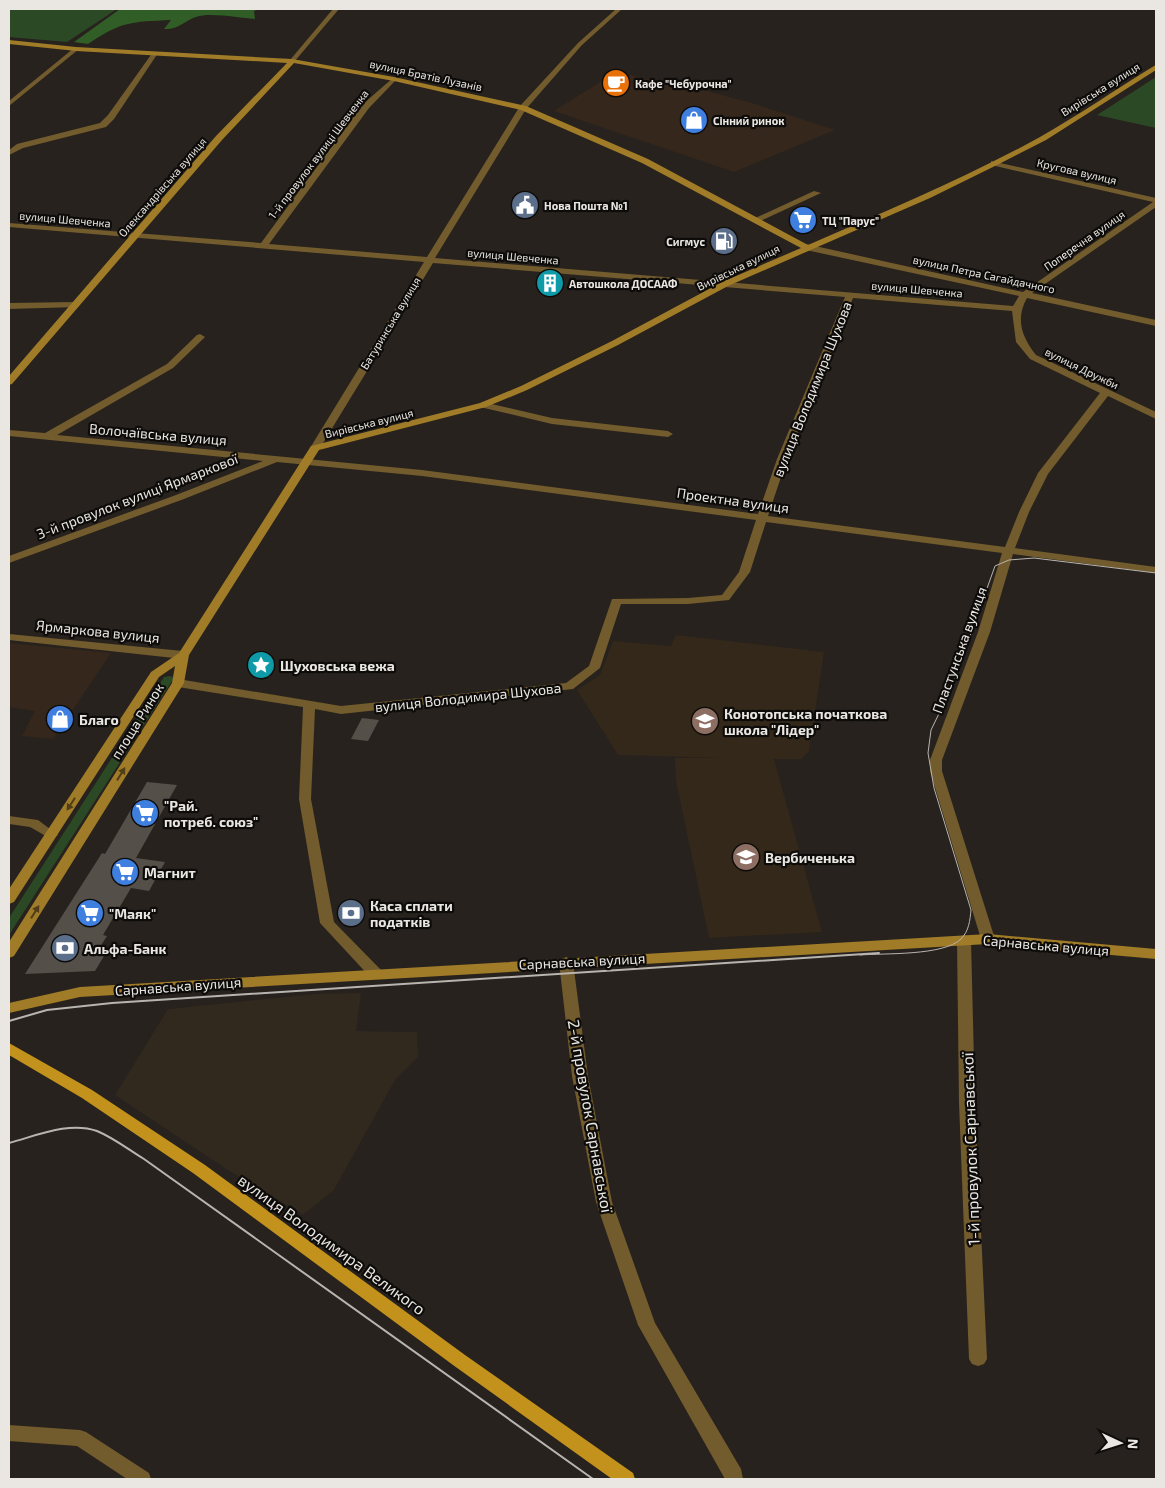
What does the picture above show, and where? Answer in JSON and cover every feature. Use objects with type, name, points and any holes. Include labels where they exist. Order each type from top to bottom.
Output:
[{"type":"main road","name":"вулиця Братів Лузанів","points":[[9,42],[76,49],[292,61],[394,79],[523,108],[645,161],[806,248]]},
{"type":"main road","name":"Олександрівська вулиця","points":[[9,382],[219,138],[292,61]]},
{"type":"main road","name":"Вирівська вулиця","points":[[315,448],[483,405],[524,388],[616,343],[725,284],[927,196],[994,163],[1043,138],[1156,68]]},
{"type":"main road","name":"Батуринська вулиця","points":[[183,655],[304,462],[315,448]]},
{"type":"main road","name":"площа Ринок","points":[[9,953],[178,683],[183,655]]},
{"type":"main road","name":"площа Ринок","points":[[9,899],[155,675],[183,655]]},
{"type":"main road","name":"Сарнавська вулиця","points":[[9,1008],[80,992],[964,940],[988,939],[1156,954]]},
{"type":"main road","name":"вулиця Володимира Великого","points":[[9,1048],[87,1094],[199,1169],[459,1360],[626,1479]]},
{"type":"street","name":"Олександрівська вулиця","points":[[292,61],[336,9]]},
{"type":"street","name":"Батуринська вулиця","points":[[315,448],[523,108],[580,44],[620,9]]},
{"type":"street","points":[[9,104],[76,49]]},
{"type":"street","points":[[9,153],[27,144],[103,125],[111,117],[155,53]]},
{"type":"street","name":"1-й провулок вулиці Шевченка","points":[[263,246],[366,106],[394,79]]},
{"type":"street","name":"Кругова вулиця","points":[[994,163],[1156,202]]},
{"type":"street","points":[[755,220],[817,193]]},
{"type":"street","name":"Поперечна вулиця","points":[[1024,295],[1156,202]]},
{"type":"street","name":"вулиця Шевченка","points":[[9,226],[1016,309]]},
{"type":"street","name":"вулиця Петра Сагайдачного","points":[[806,248],[1156,323]]},
{"type":"street","name":"вулиця Володимира Шухова","points":[[178,683],[341,710],[569,686],[594,668],[616,601],[688,601],[725,598],[744,572],[782,459],[850,295]]},
{"type":"street","points":[[1016,309],[1024,295]]},
{"type":"street","points":[[9,306],[75,304]]},
{"type":"street","name":"вулиця Дружби","points":[[1016,309],[1020,342],[1033,357],[1156,416]]},
{"type":"street","points":[[46,437],[170,366],[200,337]]},
{"type":"street","name":"Пластунська вулиця","points":[[988,939],[936,771],[938,750],[984,632],[1008,551],[1043,473],[1106,392]]},
{"type":"street","points":[[483,405],[552,421],[668,434]]},
{"type":"street","name":"Волочаївська вулиця","points":[[9,433],[304,462]]},
{"type":"street","name":"3-й провулок вулиці Ярмаркової","points":[[9,560],[180,497],[276,459]]},
{"type":"street","name":"Проектна вулиця","points":[[304,462],[422,473],[1156,570]]},
{"type":"street","name":"Ярмаркова вулиця","points":[[9,637],[183,655]]},
{"type":"street","points":[[308,705],[305,799],[327,923],[376,974]]},
{"type":"street","points":[[9,820],[33,823],[51,836]]},
{"type":"street","name":"1-й провулок Сарнавської","points":[[964,940],[967,1103],[978,1359]]},
{"type":"street","name":"2-й провулок Сарнавської","points":[[566,962],[580,1076],[604,1202],[647,1325],[734,1475],[734,1479]]},
{"type":"street","points":[[9,1433],[80,1438],[142,1479]]},
{"type":"shaded area","name":"Сінний ринок","points":[[616,72],[673,85],[670,87],[683,90],[707,91],[752,103],[835,130],[734,172],[554,111]]},
{"type":"shaded area","points":[[676,635],[824,652],[809,751],[801,759],[774,759],[822,932],[709,938],[676,781],[675,758],[724,758],[618,755],[577,690],[600,675],[613,641],[671,646]]},
{"type":"shaded area","points":[[9,643],[111,653],[53,739],[22,736],[35,711],[9,707]]},
{"type":"shaded area","points":[[361,993],[356,1031],[417,1032],[418,1057],[395,1080],[334,1190],[303,1215],[228,1170],[115,1095],[168,1009],[315,994]]},
{"type":"green space","points":[[9,9],[117,9],[67,42],[9,37]]},
{"type":"green space","points":[[120,9],[259,9],[254,11],[255,19],[217,15],[202,16],[169,29],[164,29],[171,20],[136,22],[110,31],[88,44],[74,42]]},
{"type":"green space","points":[[1156,77],[1156,128],[1097,115]]},
{"type":"green space","points":[[170,676],[174,678],[9,935],[9,918],[164,677]]},
{"type":"building","points":[[362,718],[379,720],[368,741],[351,739]]},
{"type":"building","points":[[147,782],[177,785],[136,858],[165,862],[149,891],[131,888],[103,935],[107,936],[95,955],[104,956],[95,971],[25,974],[102,853],[105,854]]},
{"type":"tram line","points":[[860,955],[913,953],[941,948],[961,939],[970,921],[971,910],[934,788],[928,753],[931,730],[951,689],[995,566],[1009,560],[1034,558],[1156,573]]},
{"type":"tram line","points":[[9,1021],[47,1010],[112,1003],[879,953]]},
{"type":"tram line","points":[[9,1143],[53,1131],[75,1128],[86,1128],[109,1137],[144,1159],[593,1479]]},
{"type":"place","name":"Кафе \"Чебурочна\"","points":[[616,83]]},
{"type":"place","name":"Сінний ринок","points":[[694,120]]},
{"type":"place","name":"Нова Пошта №1","points":[[525,205]]},
{"type":"place","name":"ТЦ \"Парус\"","points":[[803,220]]},
{"type":"place","name":"Сигмус","points":[[724,241]]},
{"type":"place","name":"Автошкола ДОСААФ","points":[[550,283]]},
{"type":"place","name":"Шуховська вежа","points":[[261,665]]},
{"type":"place","name":"Благо","points":[[60,719]]},
{"type":"place","name":"Конотопська початкова школа \"Лідер\"","points":[[705,721]]},
{"type":"place","name":"\"Рай. потреб. союз\"","points":[[145,813]]},
{"type":"place","name":"Вербиченька","points":[[746,857]]},
{"type":"place","name":"Магнит","points":[[125,872]]},
{"type":"place","name":"\"Маяк\"","points":[[90,913]]},
{"type":"place","name":"Каса сплати податків","points":[[351,913]]},
{"type":"place","name":"Альфа-Банк","points":[[65,948]]}]
